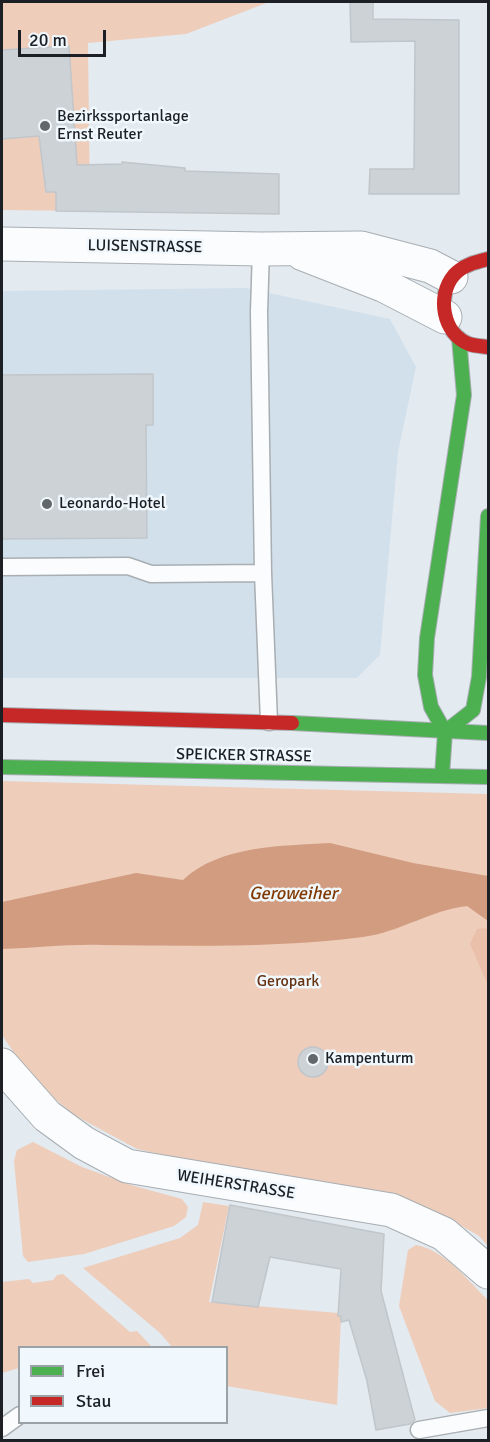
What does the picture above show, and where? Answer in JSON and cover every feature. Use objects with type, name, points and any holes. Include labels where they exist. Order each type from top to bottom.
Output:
[{"type":"main road","points":[[442,776],[445,732],[431,707],[424,675],[427,638],[464,395],[452,328],[442,303],[445,289],[452,277],[475,260],[489,259]]},
{"type":"main road","points":[[452,328],[470,344],[489,347]]},
{"type":"main road","points":[[445,732],[473,710],[479,677],[489,516]]},
{"type":"main road","name":"SPEICKER STRASSE","points":[[2,715],[269,722],[489,733]]},
{"type":"main road","name":"SPEICKER STRASSE","points":[[2,767],[489,777]]},
{"type":"street","name":"LUISENSTRASSE","points":[[2,244],[274,249],[361,248],[430,266],[452,277]]},
{"type":"street","name":"LUISENSTRASSE","points":[[274,249],[385,286],[452,328]]},
{"type":"street","name":"WEIHERSTRASSE","points":[[2,1065],[46,1116],[84,1143],[127,1166],[391,1210],[444,1234],[489,1272]]},
{"type":"lane","points":[[269,722],[263,573],[259,312],[274,249]]},
{"type":"lane","points":[[2,567],[128,566],[152,574],[263,573]]},
{"type":"lane","points":[[2,1428],[18,1416]]},
{"type":"lane","points":[[419,1430],[489,1418]]},
{"type":"shaded area","points":[[246,288],[390,319],[416,367],[398,452],[380,655],[357,678],[2,678],[2,291]]},
{"type":"shaded area","points":[[486,928],[488,931],[488,985],[470,944],[477,929]]},
{"type":"green space","name":"Bezirkssportanlage Ernst Reuter","points":[[2,2],[269,2],[186,34],[88,43],[90,211],[2,210]]},
{"type":"green space","name":"Geropark","points":[[2,781],[488,794],[488,1246],[479,1236],[448,1218],[137,1149],[76,1116],[34,1082],[2,1035]]},
{"type":"green space","points":[[33,1142],[82,1167],[131,1185],[182,1199],[188,1207],[186,1217],[174,1226],[84,1254],[28,1262],[23,1256],[14,1161],[17,1150]]},
{"type":"green space","points":[[203,1202],[229,1206],[209,1302],[338,1313],[341,1317],[337,1405],[228,1386],[228,1346],[171,1346],[160,1333],[83,1268],[180,1238],[198,1225]]},
{"type":"green space","points":[[416,1245],[437,1253],[488,1300],[488,1408],[450,1413],[435,1401],[399,1306],[408,1250]]},
{"type":"green space","points":[[63,1274],[130,1332],[137,1331],[151,1346],[18,1346],[18,1368],[2,1373],[2,1282],[29,1279],[33,1283],[53,1280],[57,1275]]},
{"type":"water","name":"Geroweiher","points":[[330,843],[413,863],[488,876],[488,921],[467,906],[441,912],[390,931],[330,941],[232,945],[90,945],[2,949],[2,902],[136,873],[183,880],[198,868],[215,860],[252,849]]},
{"type":"building","points":[[350,2],[373,2],[373,19],[459,20],[459,194],[369,194],[370,169],[414,169],[415,41],[351,42]]},
{"type":"building","points":[[69,46],[77,165],[122,164],[122,162],[185,168],[185,171],[279,174],[279,214],[56,211],[56,192],[46,192],[39,136],[2,139],[2,50]]},
{"type":"building","points":[[153,374],[153,425],[146,425],[147,538],[2,539],[2,375]]},
{"type":"building","name":"Kampenturm","points":[[313,1047],[319,1048],[327,1056],[327,1068],[319,1076],[313,1077],[307,1076],[299,1068],[298,1062],[299,1056],[307,1048]]},
{"type":"building","points":[[230,1205],[384,1234],[381,1291],[415,1420],[410,1424],[376,1430],[367,1381],[349,1320],[341,1322],[341,1316],[338,1316],[341,1269],[270,1257],[258,1307],[212,1302]]},
{"type":"traffic: fast","points":[[442,776],[445,732],[431,707],[425,675],[427,638],[464,395],[459,338]]},
{"type":"traffic: fast","points":[[445,732],[473,710],[479,677],[488,516]]},
{"type":"traffic: fast","points":[[292,723],[488,733]]},
{"type":"traffic: fast","points":[[2,767],[488,777]]},
{"type":"traffic: jam","points":[[488,259],[466,266],[454,275],[448,284],[444,303],[445,314],[453,332],[471,345],[488,347]]},
{"type":"traffic: jam","points":[[2,715],[292,723]]},
{"type":"place","name":"Bezirkssportanlage Ernst Reuter","points":[[45,126]]},
{"type":"place","name":"Leonardo-Hotel","points":[[47,504]]},
{"type":"place","name":"Kampenturm","points":[[313,1059]]}]
